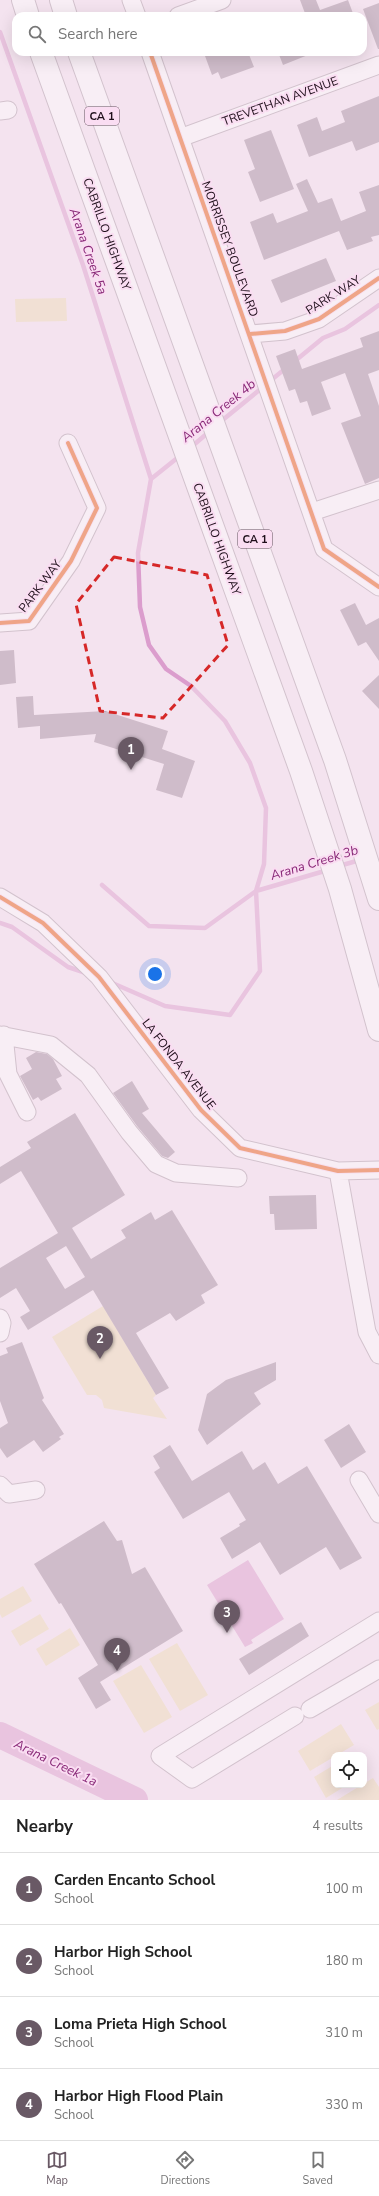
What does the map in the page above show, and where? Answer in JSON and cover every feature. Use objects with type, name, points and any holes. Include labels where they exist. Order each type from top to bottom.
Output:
[{"type":"highway","points":[[23,0],[27,12]]},
{"type":"highway","points":[[60,0],[64,12]]},
{"type":"highway","points":[[72,0],[76,12]]},
{"type":"highway","name":"CABRILLO HIGHWAY","points":[[43,56],[301,771],[340,888],[379,1030]]},
{"type":"highway","name":"CA 1","points":[[80,56],[335,760],[379,899]]},
{"type":"highway","points":[[88,56],[125,181]]},
{"type":"street","points":[[131,0],[136,12]]},
{"type":"street","points":[[189,12],[222,0]]},
{"type":"street","name":"MORRISSEY BOULEVARD","points":[[151,56],[250,334],[324,549],[379,588]]},
{"type":"street","name":"TREVETHAN AVENUE","points":[[180,138],[379,65]]},
{"type":"street","name":"PARK WAY","points":[[250,334],[285,331],[319,319],[379,278]]},
{"type":"street","name":"PARK WAY","points":[[0,623],[29,620],[71,561],[98,508],[68,443]]},
{"type":"street","points":[[312,512],[379,490]]},
{"type":"street","name":"LA FONDA AVENUE","points":[[0,897],[43,923],[99,977],[201,1110],[240,1148],[338,1171],[372,1170]]},
{"type":"street","points":[[27,1112],[8,1074],[2,1035],[51,1045],[88,1075],[129,1132],[156,1164],[176,1173],[238,1178]]},
{"type":"street","points":[[338,1171],[368,1332],[379,1355]]},
{"type":"street","points":[[0,1318],[2,1323],[0,1333]]},
{"type":"street","points":[[359,1480],[379,1514]]},
{"type":"street","points":[[0,1486],[9,1494],[36,1490]]},
{"type":"street","points":[[295,1716],[192,1778],[160,1756],[379,1621]]},
{"type":"street","points":[[310,1709],[379,1669]]},
{"type":"highlighted area","points":[[114,557],[207,575],[228,645],[163,718],[100,711],[76,604]]},
{"type":"shaded area","points":[[66,298],[67,321],[16,322],[15,299]]},
{"type":"shaded area","points":[[103,1306],[156,1395],[153,1398],[167,1419],[104,1408],[102,1400],[96,1395],[87,1395],[52,1337]]},
{"type":"shaded area","points":[[248,1560],[284,1619],[251,1640],[253,1643],[245,1647],[207,1585]]},
{"type":"shaded area","points":[[23,1586],[32,1601],[2,1618],[0,1614],[0,1599]]},
{"type":"shaded area","points":[[40,1614],[49,1629],[20,1646],[11,1631]]},
{"type":"shaded area","points":[[70,1628],[80,1645],[46,1666],[36,1649]]},
{"type":"shaded area","points":[[177,1643],[208,1695],[180,1711],[149,1659]]},
{"type":"shaded area","points":[[141,1665],[172,1717],[144,1733],[113,1681]]},
{"type":"shaded area","points":[[379,1702],[379,1729],[377,1730],[365,1710]]},
{"type":"shaded area","points":[[341,1724],[354,1745],[342,1752],[331,1752],[331,1759],[310,1771],[298,1751]]},
{"type":"shaded area","points":[[331,1767],[331,1788],[342,1788],[326,1798],[314,1777]]},
{"type":"shaded area","points":[[373,1778],[379,1787],[379,1800],[337,1800],[357,1788],[367,1788],[367,1782]]},
{"type":"building","points":[[300,0],[316,0],[320,10],[348,0],[352,12],[304,12]]},
{"type":"building","points":[[379,3],[379,49],[367,20],[367,12],[364,12],[363,9]]},
{"type":"building","points":[[205,56],[250,56],[254,67],[221,79],[218,72],[212,75]]},
{"type":"building","points":[[280,56],[306,56],[283,65]]},
{"type":"building","points":[[379,96],[379,142],[356,151],[352,141],[309,157],[297,125],[317,117],[322,131],[345,122],[341,111]]},
{"type":"building","points":[[271,130],[294,189],[260,202],[248,172],[255,169],[244,140]]},
{"type":"building","points":[[307,179],[318,203],[332,198],[341,221],[366,211],[359,192],[379,185],[379,235],[371,237],[373,241],[347,250],[339,231],[264,260],[250,222],[273,213],[277,223],[308,211],[296,184]]},
{"type":"building","points":[[326,258],[336,281],[281,303],[271,280]]},
{"type":"building","points":[[379,331],[379,370],[368,374],[379,406],[379,478],[365,484],[341,423],[361,416],[345,373],[321,382],[331,409],[312,416],[307,401],[300,403],[295,389],[289,391],[276,356],[295,349],[302,369],[363,347],[360,338]]},
{"type":"building","points":[[355,603],[366,625],[379,618],[379,661],[366,642],[358,646],[340,610]]},
{"type":"building","points":[[14,650],[16,683],[0,685],[0,651]]},
{"type":"building","points":[[379,675],[379,709],[362,691]]},
{"type":"building","points":[[33,696],[34,715],[105,711],[168,731],[162,749],[195,761],[182,798],[156,790],[164,764],[94,742],[96,734],[40,739],[40,726],[18,728],[16,697]]},
{"type":"building","points":[[36,1052],[47,1054],[53,1059],[62,1076],[56,1079],[62,1089],[41,1101],[38,1097],[33,1100],[20,1076],[32,1069],[26,1058]]},
{"type":"building","points":[[132,1081],[149,1109],[142,1113],[175,1152],[168,1158],[162,1156],[137,1126],[113,1093]]},
{"type":"building","points":[[75,1113],[125,1195],[72,1228],[91,1259],[126,1238],[121,1230],[151,1212],[155,1220],[172,1210],[218,1285],[201,1295],[205,1303],[176,1321],[170,1313],[136,1333],[169,1388],[156,1395],[93,1290],[28,1330],[20,1317],[30,1311],[16,1288],[0,1298],[0,1268],[58,1233],[21,1171],[0,1184],[0,1167],[31,1148],[27,1142]],"holes":[[[66,1246],[85,1277],[65,1289],[46,1258]]]},
{"type":"building","points":[[316,1195],[317,1229],[275,1230],[274,1214],[270,1214],[269,1196]]},
{"type":"building","points":[[22,1342],[44,1398],[42,1400],[64,1434],[59,1437],[61,1439],[43,1452],[34,1440],[7,1458],[0,1448],[0,1428],[8,1423],[0,1401],[0,1356],[8,1353],[6,1348]]},
{"type":"building","points":[[276,1362],[276,1380],[254,1393],[261,1404],[207,1445],[198,1430],[207,1394],[226,1380]]},
{"type":"building","points":[[349,1424],[366,1452],[341,1468],[324,1440]]},
{"type":"building","points":[[170,1445],[192,1481],[242,1451],[253,1470],[265,1462],[278,1484],[307,1466],[362,1558],[340,1570],[326,1547],[280,1575],[260,1542],[232,1559],[220,1538],[240,1526],[239,1524],[246,1520],[229,1492],[183,1519],[154,1472],[160,1468],[153,1456]]},
{"type":"building","points":[[104,1521],[117,1541],[122,1540],[132,1574],[145,1567],[183,1631],[100,1682],[111,1700],[96,1709],[78,1678],[98,1665],[61,1603],[59,1604],[34,1564]]},
{"type":"building","points":[[301,1622],[309,1636],[249,1675],[239,1659]]},
{"type":"waterway","name":"Arana Creek 5a","points":[[0,32],[83,265],[151,479]]},
{"type":"waterway","name":"Arana Creek 4b","points":[[295,361],[323,338],[345,329],[379,305]]},
{"type":"waterway","name":"Arana Creek 4b","points":[[270,381],[286,368]]},
{"type":"waterway","name":"Arana Creek 4b","points":[[219,423],[263,387]]},
{"type":"waterway","name":"Arana Creek 4b","points":[[190,448],[210,431]]},
{"type":"waterway","name":"Arana Creek 4b","points":[[151,479],[181,455]]},
{"type":"waterway","points":[[110,982],[165,1006],[230,1015],[260,971],[256,891],[264,864],[266,808],[250,763],[225,721],[191,686],[166,669],[149,645],[140,607],[138,553],[151,479]]},
{"type":"waterway","name":"Arana Creek 3b","points":[[339,866],[360,860]]},
{"type":"waterway","points":[[102,885],[149,926],[205,928],[256,891],[328,870]]},
{"type":"waterway","points":[[0,923],[12,927],[68,967],[86,973]]},
{"type":"waterway","name":"Arana Creek 1a","points":[[0,1735],[135,1800]]},
{"type":"cycle path","points":[[151,56],[324,549],[379,587]]},
{"type":"cycle path","points":[[250,334],[285,331],[319,319],[379,278]]},
{"type":"cycle path","points":[[0,623],[29,621],[71,561],[97,508],[68,443]]},
{"type":"cycle path","points":[[0,897],[43,923],[99,977],[201,1110],[240,1148],[338,1171],[379,1170]]},
{"type":"place","name":"Carden Encanto School","points":[[131,770]]},
{"type":"place","name":"Harbor High School","points":[[100,1359]]},
{"type":"place","name":"Loma Prieta High School","points":[[227,1633]]},
{"type":"place","name":"Harbor High Flood Plain","points":[[117,1671]]}]
